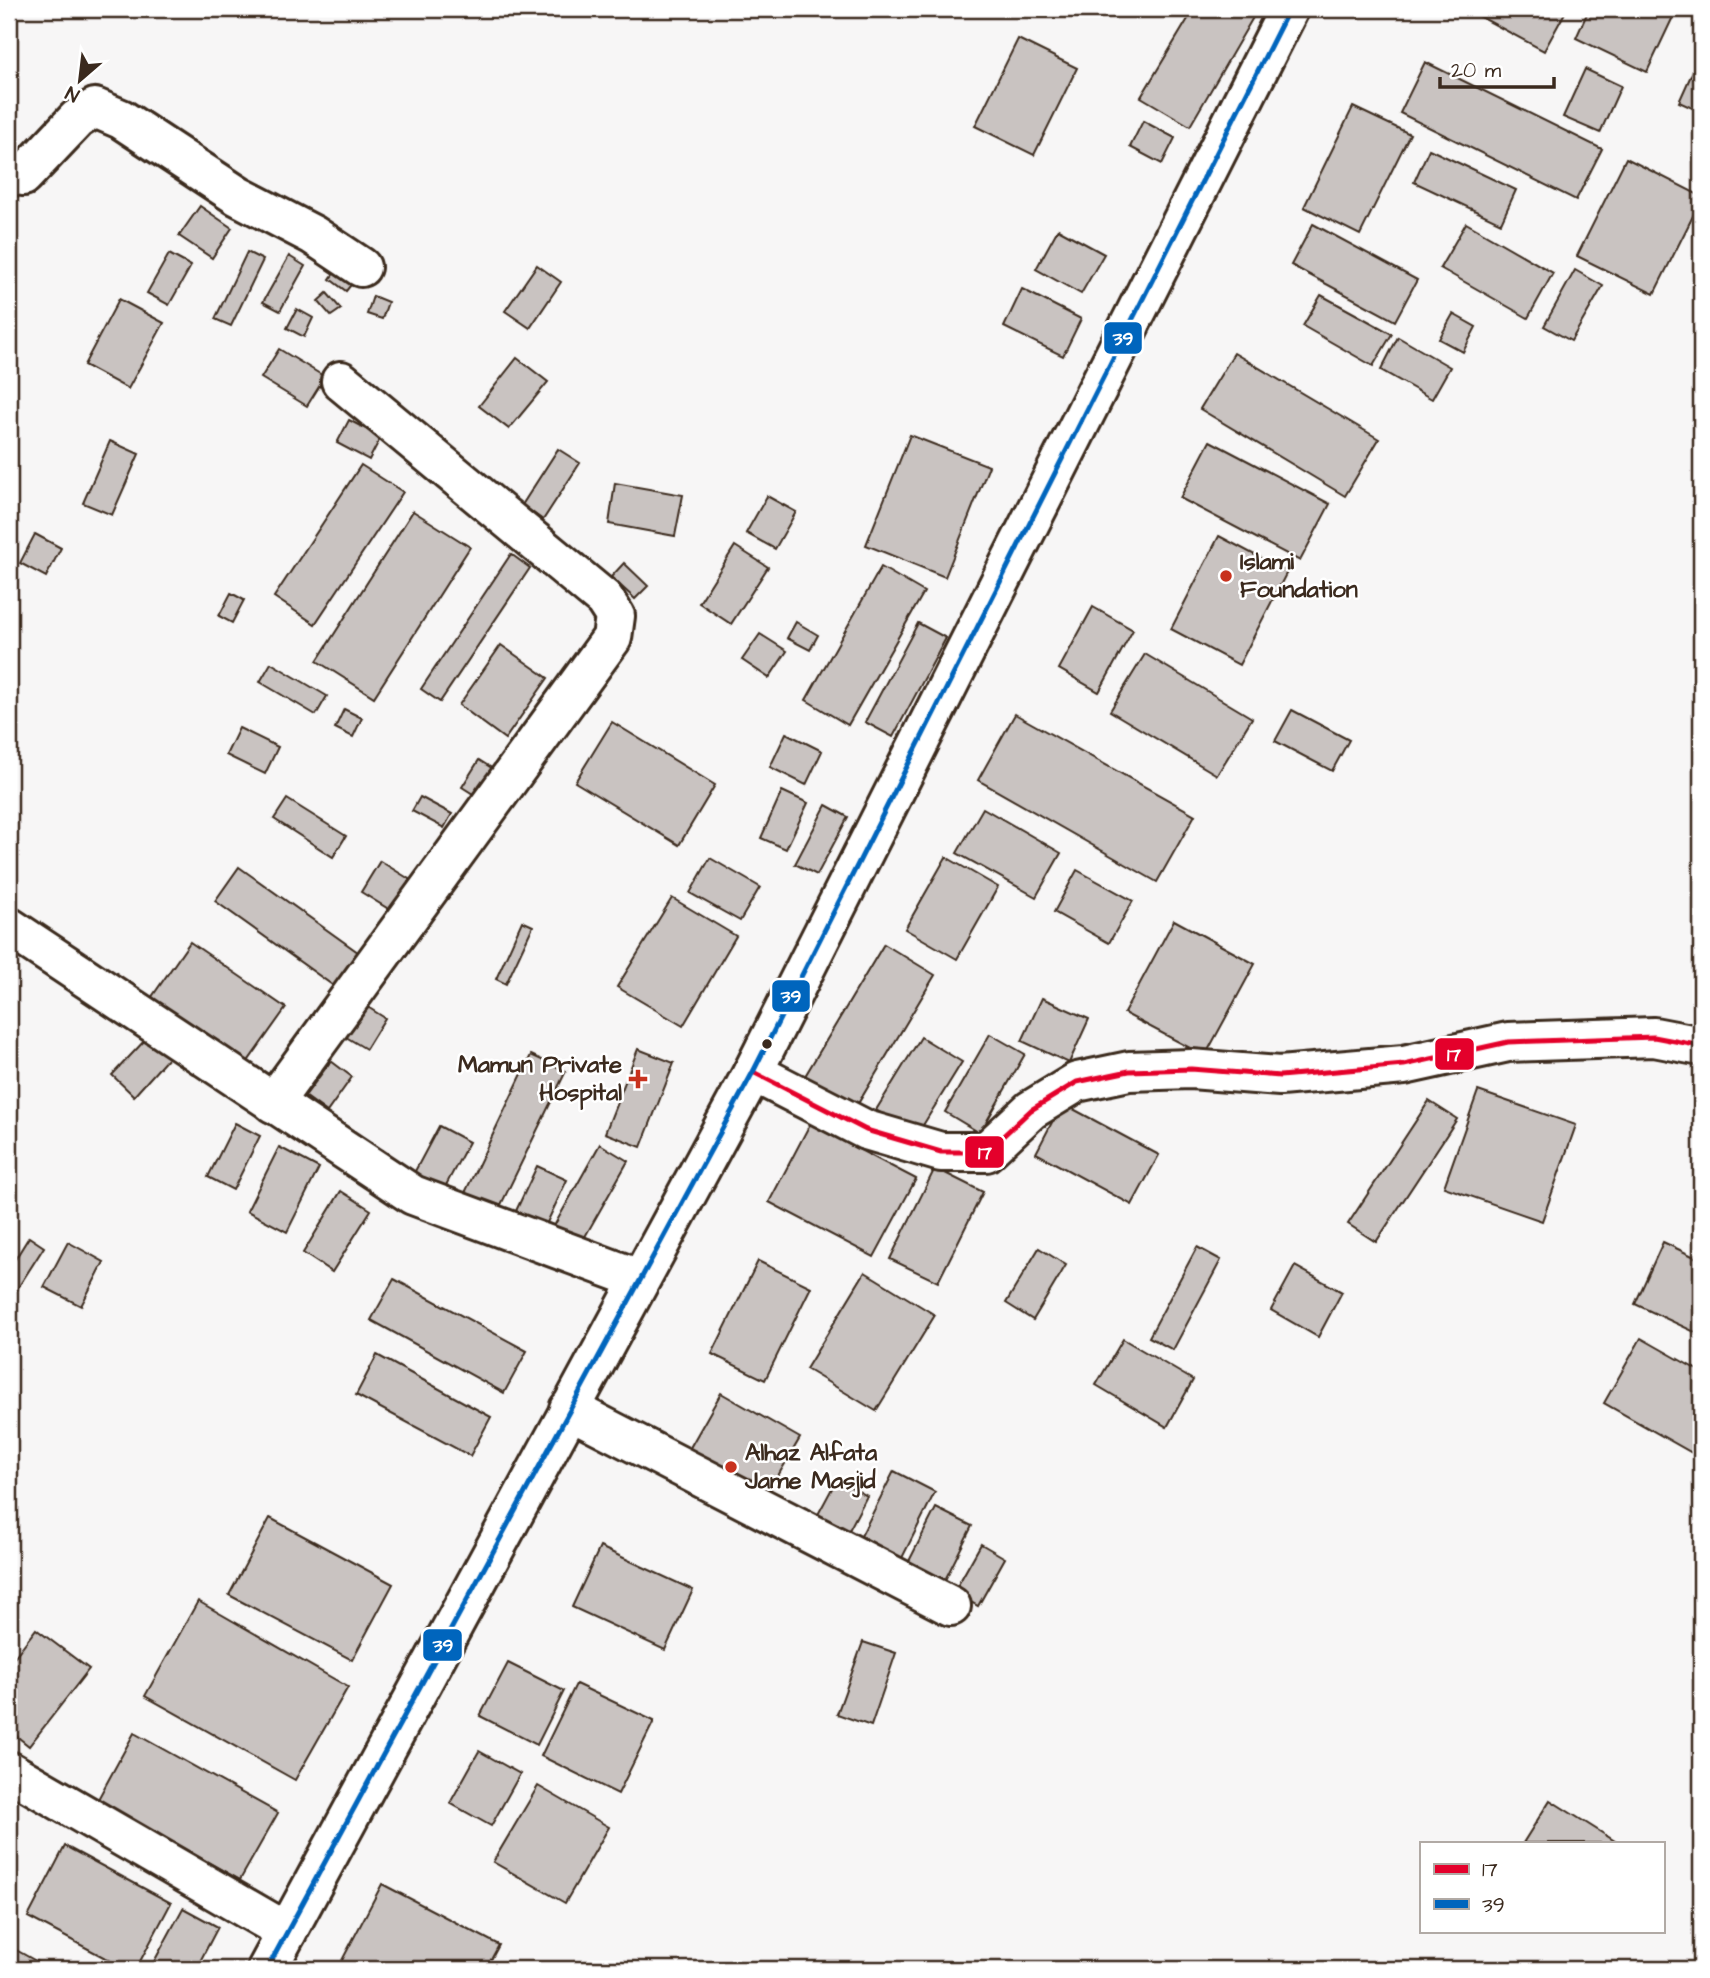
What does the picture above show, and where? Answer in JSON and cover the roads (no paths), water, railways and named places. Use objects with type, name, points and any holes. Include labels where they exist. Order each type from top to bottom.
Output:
[{"type":"main road","points":[[267,1969],[753,1072],[1289,9]]},
{"type":"main road","points":[[9,174],[23,176],[77,119],[95,108],[121,119],[238,196],[313,235],[361,267]]},
{"type":"main road","points":[[273,1103],[612,638],[615,616],[604,599],[341,381]]},
{"type":"main road","points":[[9,927],[413,1195],[639,1279]]},
{"type":"main road","points":[[753,1072],[866,1130],[941,1152],[986,1152],[1031,1110],[1077,1082],[1129,1071],[1191,1069],[1280,1076],[1404,1065],[1508,1042],[1654,1037],[1701,1046]]},
{"type":"main road","points":[[569,1409],[951,1606]]},
{"type":"main road","points":[[9,1771],[287,1932]]},
{"type":"place","name":"Islami Foundation","points":[[1226,576]]},
{"type":"place","name":"Mamun Private Hospital","points":[[638,1079]]},
{"type":"place","name":"Alhaz Alfata Jame Masjid","points":[[731,1467]]}]
